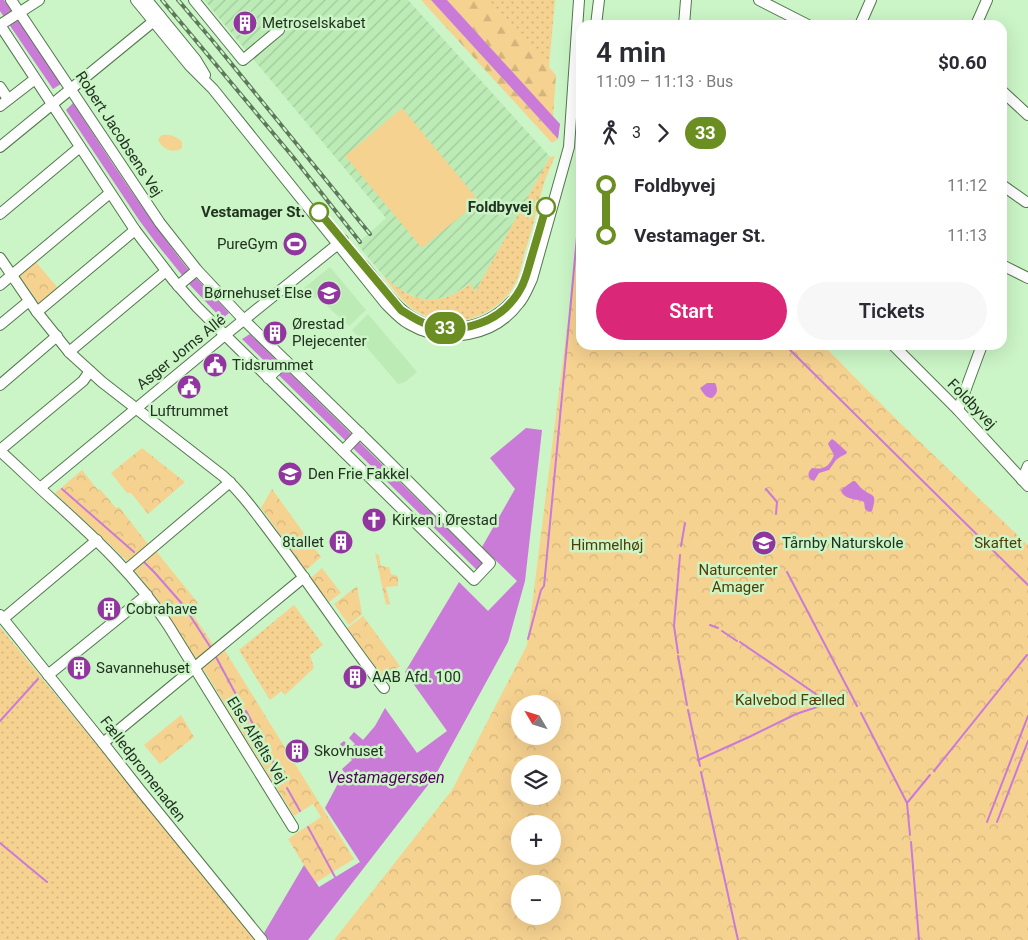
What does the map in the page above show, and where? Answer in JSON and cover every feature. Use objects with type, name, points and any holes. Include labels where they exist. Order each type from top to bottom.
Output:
[{"type":"street","name":"Robert Jacobsens Vej","points":[[8,20],[71,88],[160,223],[195,272],[490,563],[474,580],[345,449],[268,378],[197,307],[181,284],[166,271],[135,230],[35,79],[8,20],[12,0]]},
{"type":"street","points":[[8,20],[39,0]]},
{"type":"street","points":[[136,0],[196,60],[213,89],[282,173],[294,191],[341,242],[386,304],[408,323],[421,330],[449,336],[476,333],[506,317],[519,303],[532,279],[563,159],[570,147],[576,45]]},
{"type":"street","points":[[147,0],[156,18]]},
{"type":"street","points":[[194,0],[243,60],[280,30]]},
{"type":"street","points":[[578,20],[579,0]]},
{"type":"street","points":[[597,20],[599,0]]},
{"type":"street","points":[[684,20],[686,0]]},
{"type":"street","points":[[759,0],[798,20]]},
{"type":"street","points":[[862,20],[871,0]]},
{"type":"street","points":[[978,20],[987,0]]},
{"type":"street","points":[[0,147],[156,18]]},
{"type":"street","points":[[0,87],[4,103],[35,79]]},
{"type":"street","points":[[1007,96],[1028,115]]},
{"type":"street","points":[[0,214],[80,148]]},
{"type":"street","points":[[1007,189],[1026,202]]},
{"type":"street","points":[[0,284],[110,193]]},
{"type":"street","points":[[37,312],[135,230]]},
{"type":"street","name":"Asger Jorns Allé","points":[[40,488],[341,242]]},
{"type":"street","points":[[0,258],[37,312],[69,352],[90,371],[230,482],[257,514],[384,688]]},
{"type":"street","points":[[1007,268],[1028,278]]},
{"type":"street","points":[[69,352],[166,271]]},
{"type":"street","points":[[181,284],[195,272]]},
{"type":"street","points":[[0,325],[29,301]]},
{"type":"street","points":[[0,384],[56,336]]},
{"type":"street","name":"Foldbyvej","points":[[898,350],[958,410],[1025,483]]},
{"type":"street","points":[[958,410],[980,350]]},
{"type":"street","points":[[268,378],[286,361]]},
{"type":"street","name":"Else Alfelts Vej","points":[[90,371],[83,381],[0,451],[97,540],[147,595],[164,618],[293,827]]},
{"type":"street","points":[[345,449],[359,435]]},
{"type":"street","points":[[1025,483],[1028,466]]},
{"type":"street","points":[[126,570],[230,482]]},
{"type":"street","points":[[1,617],[97,540]]},
{"type":"street","points":[[103,743],[304,577]]},
{"type":"street","points":[[48,675],[147,595]]},
{"type":"street","name":"Fælledpromenaden","points":[[1,617],[262,940]]},
{"type":"shaded area","points":[[204,0],[408,0],[550,157],[475,292],[469,284],[451,296],[432,300],[421,299],[402,291],[382,274],[357,244],[386,218]]},
{"type":"shaded area","name":"Børnehuset Else","points":[[330,267],[366,310],[349,326],[317,298],[311,298],[303,289]]},
{"type":"shaded area","points":[[368,314],[417,372],[405,382],[398,384],[352,330]]},
{"type":"green space","points":[[421,0],[431,0],[558,139],[552,143]]},
{"type":"green space","points":[[447,0],[489,0],[556,75],[553,117]]},
{"type":"green space","points":[[488,0],[555,0],[549,67],[542,60]]},
{"type":"green space","points":[[402,108],[479,201],[422,248],[345,156]]},
{"type":"green space","points":[[162,135],[170,135],[177,138],[182,142],[182,148],[175,151],[168,150],[158,139]]},
{"type":"green space","points":[[555,156],[539,200],[536,200],[534,205],[537,207],[517,279],[511,291],[501,302],[477,317],[449,321],[435,319],[422,314],[401,299],[382,274],[403,291],[424,299],[435,300],[446,297],[470,284],[475,292],[550,157]]},
{"type":"green space","name":"Kalvebod Fælled","points":[[576,256],[576,350],[828,350],[899,422],[1028,545],[1028,940],[334,940],[452,790],[527,645]]},
{"type":"green space","points":[[35,261],[58,288],[39,304],[19,275]]},
{"type":"green space","points":[[142,448],[185,482],[148,514],[131,493],[127,493],[111,473]]},
{"type":"green space","points":[[82,470],[116,508],[119,507],[148,544],[127,561],[55,493]]},
{"type":"green space","points":[[272,489],[321,557],[306,570],[261,508]]},
{"type":"green space","points":[[156,551],[198,603],[190,610],[214,646],[196,659],[159,601],[134,570]]},
{"type":"green space","points":[[375,553],[379,555],[381,566],[389,567],[391,574],[398,576],[398,586],[386,587],[390,604],[386,605]]},
{"type":"green space","points":[[322,568],[341,593],[329,602],[311,578]]},
{"type":"green space","points":[[357,586],[362,614],[349,625],[334,604]]},
{"type":"green space","points":[[294,605],[323,645],[310,655],[314,668],[285,695],[282,691],[270,700],[239,650]]},
{"type":"green space","points":[[363,616],[400,666],[383,678],[347,628]]},
{"type":"green space","points":[[0,627],[233,911],[257,940],[0,940]]},
{"type":"green space","points":[[224,649],[354,859],[315,883],[288,839],[321,817],[313,804],[294,816],[202,667]]},
{"type":"green space","points":[[181,715],[194,737],[160,764],[144,745]]},
{"type":"water","points":[[0,0],[4,0],[61,84],[53,89],[0,11]]},
{"type":"water","points":[[431,0],[447,0],[560,124],[558,139]]},
{"type":"water","points":[[73,103],[163,236],[195,278],[229,313],[222,319],[190,285],[139,220],[66,110]]},
{"type":"water","points":[[250,334],[483,564],[477,570],[242,339]]},
{"type":"water","points":[[707,383],[715,383],[716,385],[716,393],[712,398],[706,396],[700,388]]},
{"type":"water","name":"Vestamagersøen","points":[[526,428],[542,430],[525,581],[508,642],[435,776],[308,940],[269,940],[264,933],[304,865],[319,887],[360,862],[325,808],[344,772],[342,769],[352,760],[340,744],[344,741],[351,748],[355,744],[349,738],[354,732],[363,740],[375,726],[385,708],[417,753],[447,731],[405,672],[459,582],[488,611],[517,581],[482,547],[515,489],[490,458]]},
{"type":"water","points":[[832,439],[847,452],[836,460],[829,470],[819,473],[814,481],[810,479],[809,471],[812,468],[826,467],[828,465],[834,455],[828,444]]},
{"type":"water","points":[[853,481],[873,496],[874,505],[872,511],[869,512],[865,509],[864,502],[848,497],[841,491]]},
{"type":"waterway","points":[[528,639],[541,590],[544,586],[576,248]]},
{"type":"waterway","points":[[790,350],[1028,585]]},
{"type":"waterway","points":[[62,489],[134,552]]},
{"type":"waterway","points":[[766,489],[777,502],[776,514]]},
{"type":"waterway","points":[[681,546],[685,523]]},
{"type":"waterway","points":[[678,653],[674,626],[680,555]]},
{"type":"waterway","points":[[143,561],[184,606]]},
{"type":"waterway","points":[[787,572],[857,706]]},
{"type":"waterway","points":[[189,614],[211,648]]},
{"type":"waterway","points":[[710,625],[718,628]]},
{"type":"waterway","points":[[722,631],[737,641]]},
{"type":"waterway","points":[[740,642],[829,703]]},
{"type":"waterway","points":[[934,771],[1027,655]]},
{"type":"waterway","points":[[678,656],[687,705]]},
{"type":"waterway","points":[[216,657],[240,702]]},
{"type":"waterway","points":[[0,721],[38,679]]},
{"type":"waterway","points":[[698,760],[796,714],[829,703]]},
{"type":"waterway","points":[[688,710],[700,766]]},
{"type":"waterway","points":[[246,711],[261,739]]},
{"type":"waterway","points":[[861,713],[907,803],[910,835]]},
{"type":"waterway","points":[[987,822],[1028,716]]},
{"type":"waterway","points":[[997,822],[1028,741]]},
{"type":"waterway","points":[[264,745],[284,782]]},
{"type":"waterway","points":[[701,772],[738,940]]},
{"type":"waterway","points":[[907,803],[930,775]]},
{"type":"waterway","points":[[287,788],[300,811]]},
{"type":"waterway","points":[[308,827],[335,877]]},
{"type":"waterway","points":[[911,842],[919,940]]},
{"type":"waterway","points":[[0,843],[47,882]]},
{"type":"railway","points":[[162,0],[293,157],[360,242]]},
{"type":"railway","points":[[178,0],[370,234]]},
{"type":"bus line","name":"33","points":[[319,212],[401,310],[412,318],[437,327],[462,328],[484,322],[495,316],[514,299],[526,277],[546,207]]},
{"type":"place","name":"Metroselskabet","points":[[245,23]]},
{"type":"place","name":"Foldbyvej","points":[[546,207]]},
{"type":"place","name":"Vestamager St.","points":[[319,212]]},
{"type":"place","name":"PureGym","points":[[295,244]]},
{"type":"place","name":"Børnehuset Else","points":[[329,293]]},
{"type":"place","name":"Ørestad Plejecenter","points":[[275,333]]},
{"type":"place","name":"Tidsrummet","points":[[215,365]]},
{"type":"place","name":"Luftrummet","points":[[189,387]]},
{"type":"place","name":"Den Frie Fakkel","points":[[290,474]]},
{"type":"place","name":"Kirken i Ørestad","points":[[374,520]]},
{"type":"place","name":"8tallet","points":[[341,542]]},
{"type":"place","name":"Tårnby Naturskole","points":[[764,543]]},
{"type":"place","name":"Cobrahave","points":[[109,609]]},
{"type":"place","name":"Savannehuset","points":[[79,668]]},
{"type":"place","name":"AAB Afd. 100","points":[[355,677]]},
{"type":"place","name":"Skovhuset","points":[[297,751]]},
{"type":"park label","name":"Skaftet","points":[[998,543]]},
{"type":"park label","name":"Himmelhøj","points":[[607,545]]},
{"type":"park label","name":"Naturcenter Amager","points":[[738,578]]}]
